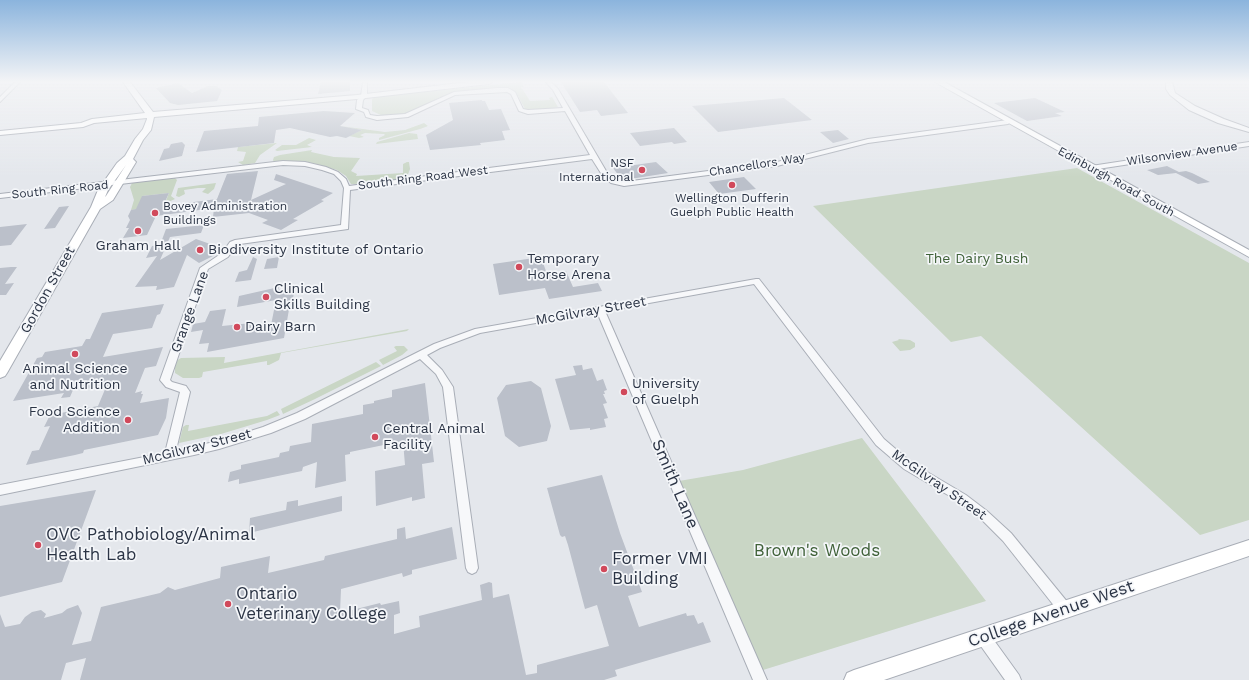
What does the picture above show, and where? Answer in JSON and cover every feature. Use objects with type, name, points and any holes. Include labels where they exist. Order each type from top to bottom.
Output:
[{"type":"main road","name":"Gordon Street","points":[[138,114],[139,140]]},
{"type":"main road","points":[[0,133],[83,125],[87,126],[139,118],[185,116],[192,114]]},
{"type":"main road","name":"Edinburgh Road South","points":[[993,114],[1249,254]]},
{"type":"main road","name":"Gordon Street","points":[[0,373],[96,207],[97,200],[120,165],[129,158],[139,140],[148,130],[150,117]]},
{"type":"main road","name":"Gordon Street","points":[[96,207],[110,198],[132,162],[129,158]]},
{"type":"main road","name":"College Avenue West","points":[[854,680],[1064,608],[1249,548]]},
{"type":"street","points":[[367,114],[368,116],[377,118],[396,118],[411,114]]},
{"type":"street","name":"Chancellors Way","points":[[568,114],[593,157],[609,180],[619,184],[635,184],[777,164],[868,141],[1008,122]]},
{"type":"street","points":[[1206,114],[1249,130]]},
{"type":"street","name":"Wilsonview Avenue","points":[[1091,168],[1249,144]]},
{"type":"street","name":"South Ring Road West","points":[[120,183],[297,163],[321,167],[336,173],[344,180],[347,188],[593,157]]},
{"type":"street","name":"South Ring Road","points":[[0,196],[120,183]]},
{"type":"street","name":"Grange Lane","points":[[170,456],[185,392],[183,388],[169,385],[165,380],[204,268],[225,255],[233,244],[238,242],[344,227],[347,188]]},
{"type":"street","name":"McGilvray Street","points":[[0,490],[219,445],[278,425],[420,354],[451,340],[478,331],[756,281],[880,442],[908,466],[962,498],[986,517],[1010,542],[1064,608]]},
{"type":"street","name":"Smith Lane","points":[[600,309],[760,680]]},
{"type":"street","points":[[420,354],[439,372],[448,387],[472,568]]},
{"type":"street","points":[[983,637],[1014,680]]},
{"type":"green space","points":[[378,114],[404,114],[400,115],[383,116]]},
{"type":"green space","points":[[424,123],[428,126],[379,140],[379,138],[385,135],[384,134],[365,133],[360,135],[364,137],[359,138],[349,136],[362,130],[340,126],[385,132],[405,130]]},
{"type":"green space","points":[[409,133],[417,134],[418,139],[376,144],[377,142]]},
{"type":"green space","points":[[309,138],[316,140],[307,145],[312,147],[275,150],[282,145],[296,145]]},
{"type":"green space","points":[[277,143],[260,155],[255,163],[243,165],[238,162],[243,161],[246,152],[237,151],[238,147]]},
{"type":"green space","points":[[312,150],[311,152],[334,157],[360,158],[351,171],[357,174],[356,176],[403,173],[403,164],[407,162],[409,162],[410,169],[407,177],[402,179],[351,184],[346,176],[337,170],[308,162],[274,162],[273,160],[274,157],[280,155]]},
{"type":"green space","name":"The Dairy Bush","points":[[1077,168],[1249,263],[1249,520],[1200,535],[981,336],[951,342],[813,206]]},
{"type":"green space","points":[[175,178],[177,180],[171,196],[175,199],[162,205],[153,204],[165,203],[169,193],[142,196],[147,208],[131,210],[134,200],[130,187],[132,183]]},
{"type":"green space","points":[[216,183],[214,189],[208,194],[202,192],[206,188],[198,188],[184,190],[185,194],[179,197],[176,196],[178,188]]},
{"type":"green space","points":[[409,329],[407,331],[281,353],[279,360],[269,365],[267,365],[267,361],[203,372],[202,377],[199,378],[183,378],[175,373],[176,361],[181,358],[225,357],[224,363]]},
{"type":"green space","points":[[898,339],[910,340],[915,343],[915,347],[910,350],[900,351],[892,342],[899,340]]},
{"type":"green space","points":[[404,346],[408,350],[402,355],[383,365],[379,360],[397,351],[394,347]]},
{"type":"green space","points":[[376,362],[381,366],[283,414],[281,409]]},
{"type":"green space","points":[[277,411],[280,415],[267,420],[221,434],[179,443],[183,427],[186,425],[189,425],[188,431],[267,416]]},
{"type":"green space","name":"Brown's Woods","points":[[862,438],[986,601],[763,670],[679,481],[743,470]]},
{"type":"building","points":[[294,114],[354,114],[340,126],[362,130],[346,138],[337,136],[330,137],[290,128],[276,130],[274,143],[196,152],[204,131],[258,126],[259,117]]},
{"type":"building","points":[[452,114],[503,114],[510,130],[502,131],[505,140],[480,143],[481,145],[430,150],[426,135],[453,120]]},
{"type":"building","points":[[599,114],[621,114],[601,116]]},
{"type":"building","points":[[700,114],[804,114],[812,120],[718,132]]},
{"type":"building","points":[[1014,114],[1057,114],[1062,116],[1027,121]]},
{"type":"building","points":[[674,128],[687,142],[674,144],[672,142],[640,146],[630,133]]},
{"type":"building","points":[[838,130],[849,139],[833,143],[820,132]]},
{"type":"building","points":[[182,142],[185,145],[182,156],[159,161],[164,149],[169,148],[171,144]]},
{"type":"building","name":"NSF International","points":[[656,162],[668,173],[630,179],[619,176],[613,168]]},
{"type":"building","points":[[1167,166],[1179,172],[1186,171],[1192,173],[1210,182],[1198,184],[1176,173],[1158,175],[1147,170]]},
{"type":"building","points":[[258,171],[251,200],[286,184],[274,180],[276,174],[333,193],[321,200],[324,201],[293,219],[298,220],[281,230],[262,223],[268,220],[249,213],[213,217],[214,208],[156,216],[147,235],[123,238],[129,228],[126,228],[130,220],[128,216],[131,210],[136,209],[142,196],[169,193],[163,206],[217,199],[227,174]]},
{"type":"building","name":"Wellington Dufferin Guelph Public Health","points":[[744,177],[756,189],[719,194],[709,182]]},
{"type":"building","points":[[69,206],[55,228],[44,229],[59,207]]},
{"type":"building","points":[[27,224],[11,245],[0,246],[0,227]]},
{"type":"building","points":[[204,225],[201,233],[170,237],[160,260],[196,239],[213,245],[222,250],[221,252],[199,263],[187,255],[174,287],[156,290],[157,286],[135,287],[157,256],[146,258],[152,246],[160,245],[166,229]]},
{"type":"building","points":[[253,257],[257,259],[251,280],[235,282],[239,272],[247,270]]},
{"type":"building","points":[[279,257],[277,268],[264,269],[267,259]]},
{"type":"building","points":[[541,257],[547,274],[566,271],[573,287],[598,283],[602,291],[549,299],[545,288],[499,295],[493,264]]},
{"type":"building","points":[[17,267],[5,284],[14,283],[6,295],[0,295],[0,268]]},
{"type":"building","name":"Dairy Barn","points":[[279,287],[278,290],[295,287],[293,298],[291,298],[284,338],[207,352],[209,343],[199,344],[203,330],[191,332],[193,324],[205,322],[210,311],[226,309],[222,326],[252,323],[251,329],[271,325],[276,300],[237,307],[239,296]]},
{"type":"building","points":[[164,304],[160,314],[157,315],[152,328],[113,334],[103,357],[163,347],[156,366],[145,368],[135,393],[142,391],[141,394],[143,394],[140,403],[169,398],[166,418],[158,435],[84,450],[83,453],[26,465],[32,451],[39,450],[50,426],[44,427],[50,415],[98,406],[106,387],[73,390],[70,397],[61,398],[64,393],[13,401],[37,358],[42,357],[45,352],[82,346],[86,339],[90,339],[102,313]]},
{"type":"building","points":[[582,365],[583,370],[592,368],[597,381],[603,379],[607,390],[604,391],[605,394],[603,394],[607,403],[603,404],[608,418],[604,419],[606,427],[590,430],[590,428],[570,430],[555,379],[576,375],[573,366]]},
{"type":"building","points":[[531,381],[541,388],[551,426],[547,441],[519,447],[505,436],[497,398],[506,385]]},
{"type":"building","name":"Central Animal Facility","points":[[425,383],[434,462],[422,464],[425,498],[412,501],[412,497],[376,506],[375,471],[405,465],[403,441],[350,452],[350,454],[345,455],[346,481],[315,488],[317,462],[303,467],[302,471],[239,484],[239,479],[228,482],[230,472],[241,469],[241,465],[279,457],[280,453],[289,451],[290,446],[311,442],[312,424],[363,414],[363,405],[392,397],[392,390]]},
{"type":"building","name":"Ontario Veterinary College","points":[[602,475],[620,533],[642,592],[628,596],[639,627],[686,613],[687,616],[694,615],[698,624],[703,622],[711,642],[615,670],[617,676],[604,680],[80,680],[86,658],[66,663],[61,680],[0,680],[0,614],[5,627],[20,624],[25,617],[32,612],[41,610],[46,614],[44,618],[62,613],[67,609],[78,605],[82,613],[72,645],[91,641],[101,607],[160,593],[168,587],[175,590],[220,578],[221,567],[270,556],[268,573],[324,560],[325,556],[397,539],[397,529],[405,527],[406,539],[452,527],[457,559],[412,570],[412,574],[403,577],[402,573],[341,589],[340,613],[380,603],[381,605],[399,601],[400,613],[394,615],[394,634],[420,627],[419,616],[482,600],[480,585],[489,582],[492,583],[493,598],[509,594],[526,675],[537,673],[537,665],[609,646],[597,605],[585,609],[568,545],[565,536],[562,537],[560,535],[547,488]]},
{"type":"building","name":"OVC Pathobiology/Animal Health Lab","points":[[96,490],[62,582],[0,597],[0,506]]},
{"type":"building","points":[[342,496],[342,511],[249,533],[250,518],[286,510],[287,502],[298,500],[298,506]]},
{"type":"place","name":"NSF International","points":[[642,170]]},
{"type":"place","name":"Wellington Dufferin Guelph Public Health","points":[[732,185]]},
{"type":"place","name":"Bovey Administration Buildings","points":[[155,213]]},
{"type":"place","name":"Graham Hall","points":[[138,231]]},
{"type":"place","name":"Biodiversity Institute of Ontario","points":[[200,250]]},
{"type":"place","name":"Temporary Horse Arena","points":[[519,267]]},
{"type":"place","name":"Clinical Skills Building","points":[[266,297]]},
{"type":"place","name":"Dairy Barn","points":[[237,327]]},
{"type":"place","name":"Animal Science and Nutrition","points":[[75,354]]},
{"type":"place","name":"University of Guelph","points":[[624,392]]},
{"type":"place","name":"Food Science Addition","points":[[128,420]]},
{"type":"place","name":"Central Animal Facility","points":[[375,437]]},
{"type":"place","name":"OVC Pathobiology/Animal Health Lab","points":[[38,545]]},
{"type":"place","name":"Former VMI Building","points":[[604,569]]},
{"type":"place","name":"Ontario Veterinary College","points":[[228,604]]}]
